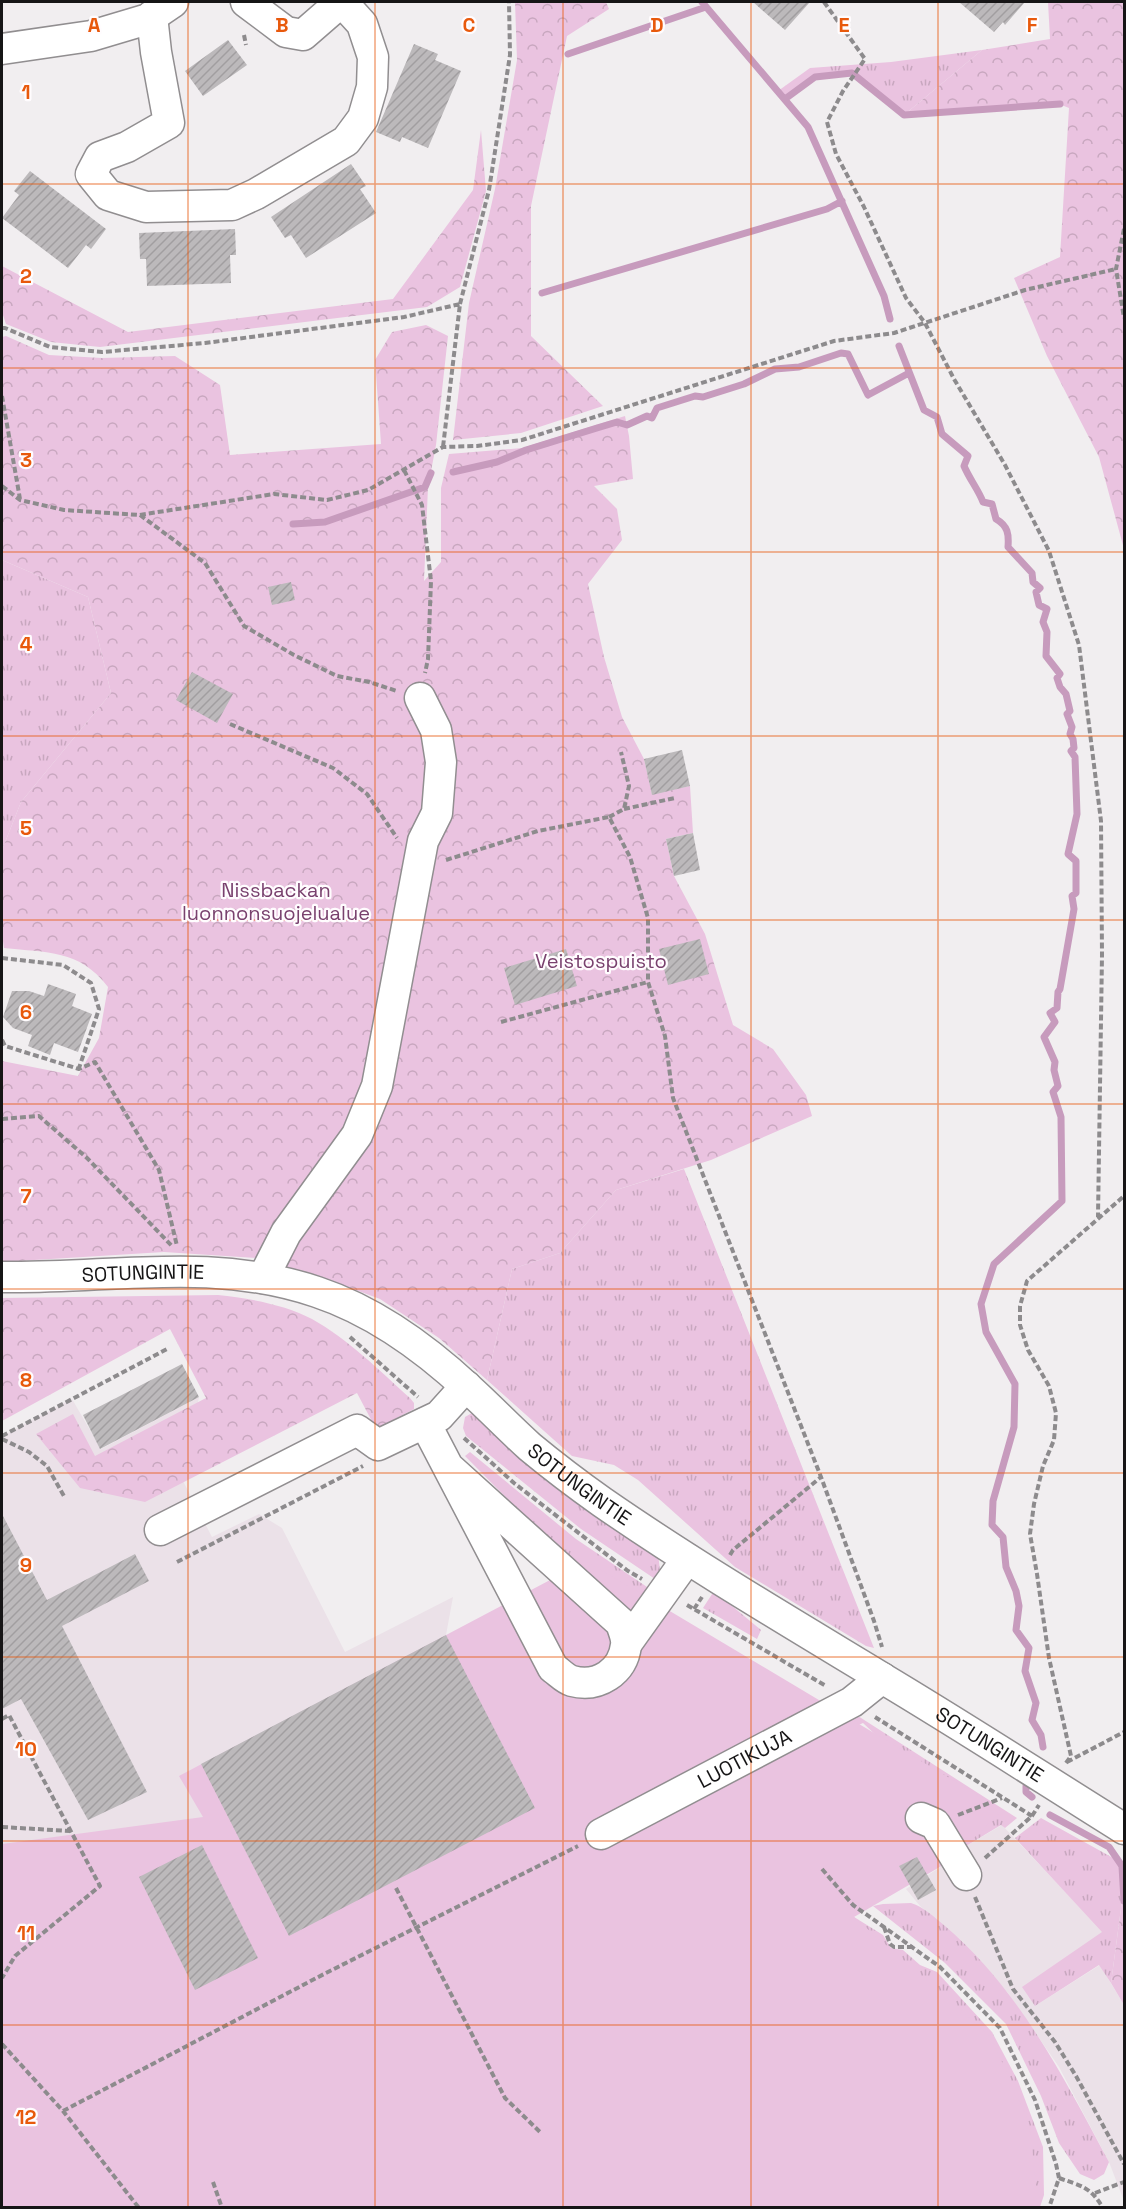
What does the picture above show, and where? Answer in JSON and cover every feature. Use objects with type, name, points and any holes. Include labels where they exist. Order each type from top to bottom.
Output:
[{"type":"street","points":[[2,49],[91,36],[162,9],[156,52],[169,123],[127,147],[100,157],[90,174],[108,195],[147,207],[232,205],[256,194],[346,141],[363,118],[372,87],[373,57],[362,24],[342,2],[303,35],[286,32],[246,2]]},
{"type":"street","points":[[263,1278],[286,1233],[357,1135],[377,1086],[423,841],[437,813],[441,762],[436,730],[420,698]]},
{"type":"street","name":"SOTUNGINTIE","points":[[2,1277],[182,1271],[225,1272],[263,1278],[315,1291],[343,1301],[398,1332],[466,1386],[530,1447],[601,1501],[715,1577],[882,1678],[1060,1773],[1125,1829]]},
{"type":"street","points":[[160,1530],[357,1430],[378,1445],[425,1423],[439,1416],[466,1386]]},
{"type":"street","points":[[425,1423],[553,1668],[570,1681],[591,1683],[608,1676],[623,1662],[627,1643],[687,1559]]},
{"type":"street","points":[[448,1467],[621,1623],[627,1643]]},
{"type":"street","name":"LUOTIKUJA","points":[[601,1834],[852,1702],[882,1678]]},
{"type":"street","points":[[928,1821],[966,1875]]},
{"type":"path","points":[[443,447],[460,304],[489,190],[510,55],[508,2]]},
{"type":"path","points":[[824,2],[866,59],[843,91],[827,122],[836,154],[864,207],[906,298],[925,323],[954,380],[1005,465],[1049,550],[1079,645],[1101,821],[1102,956],[1098,1217]]},
{"type":"path","points":[[1125,229],[1116,269],[1125,318]]},
{"type":"path","points":[[2,486],[20,500],[64,510],[139,515],[274,494],[327,500],[368,490],[443,447],[477,446],[522,440],[834,341],[894,333],[1025,290],[1116,269]]},
{"type":"path","points":[[3,327],[50,347],[102,351],[205,343],[392,319],[460,304]]},
{"type":"path","points":[[2,396],[20,500]]},
{"type":"path","points":[[139,515],[205,563],[244,626],[294,655],[337,676],[369,682],[420,698],[428,659],[431,581],[422,505],[404,470]]},
{"type":"path","points":[[230,724],[333,768],[367,794],[418,869],[538,831],[609,817],[624,809],[675,798]]},
{"type":"path","points":[[621,752],[628,786],[624,809]]},
{"type":"path","points":[[609,817],[630,857],[648,918],[648,981],[665,1036],[673,1098],[821,1477],[874,1620],[884,1657],[882,1678]]},
{"type":"path","points":[[2,958],[63,965],[91,983],[99,1009],[79,1069]]},
{"type":"path","points":[[501,1022],[648,981]]},
{"type":"path","points":[[2,1040],[5,1046],[79,1069],[95,1062],[159,1170],[178,1251],[87,1158],[39,1116],[2,1119]]},
{"type":"path","points":[[1060,1773],[1071,1756],[1049,1658],[1029,1534],[1043,1466],[1054,1440],[1056,1413],[1049,1386],[1028,1350],[1020,1325],[1020,1306],[1027,1281],[1098,1217],[1125,1196]]},
{"type":"path","points":[[2,1437],[169,1348]]},
{"type":"path","points":[[2,1437],[48,1466],[64,1498]]},
{"type":"path","points":[[177,1562],[369,1464]]},
{"type":"path","points":[[694,1609],[733,1550],[821,1477]]},
{"type":"path","points":[[852,1702],[1032,1816],[966,1875],[1013,1989],[1055,2042],[1125,2164]]},
{"type":"path","points":[[2,1719],[9,1714],[100,1886],[15,1956],[2,1978]]},
{"type":"path","points":[[1060,1773],[1125,1732]]},
{"type":"path","points":[[928,1821],[1002,1798]]},
{"type":"path","points":[[2,1827],[70,1831]]},
{"type":"path","points":[[63,2111],[416,1927],[601,1834]]},
{"type":"path","points":[[822,1869],[853,1905],[940,1967],[1000,2028],[1035,2100],[1056,2164],[1059,2178],[1049,2208]]},
{"type":"path","points":[[396,1888],[505,2098],[540,2132]]},
{"type":"path","points":[[884,1926],[890,1944],[894,1947],[913,1947]]},
{"type":"path","points":[[2,2044],[63,2111],[139,2208]]},
{"type":"path","points":[[1059,2178],[1095,2193],[1103,2208]]},
{"type":"path","points":[[213,2182],[222,2208]]},
{"type":"path","points":[[1095,2193],[1125,2182]]},
{"type":"shaded area","points":[[199,1397],[183,1481],[212,1537],[259,1514],[282,1528],[345,1652],[453,1597],[446,1635],[535,1808],[2,1986],[2,1436],[72,1399],[101,1449]]},
{"type":"shaded area","points":[[1002,1825],[1103,1932],[1035,2006],[1100,1965],[1124,2005],[1124,2201],[1109,2162],[1059,2067],[1008,1993],[962,1941],[920,1906],[906,1889],[950,1861],[961,1849]]},
{"type":"green space","points":[[515,2],[606,2],[609,9],[567,36],[531,206],[531,336],[603,406],[521,433],[453,440],[469,303],[495,189],[517,60]]},
{"type":"green space","points":[[1048,2],[1124,2],[1124,549],[1099,457],[1047,356],[1014,278],[1060,257],[1069,108],[1059,104],[904,115],[982,50],[1050,39]]},
{"type":"green space","points":[[982,50],[904,115],[852,73],[815,77],[785,99],[778,91],[810,68],[891,62]]},
{"type":"green space","points":[[481,130],[486,191],[460,287],[427,307],[100,347],[51,342],[6,324],[2,312],[2,266],[128,332],[393,299],[473,190]]},
{"type":"green space","points":[[426,325],[448,336],[436,445],[428,487],[424,581],[441,562],[441,488],[449,454],[522,448],[625,416],[633,479],[594,486],[617,509],[622,540],[588,584],[604,657],[622,717],[644,759],[652,794],[690,786],[693,833],[666,839],[674,876],[705,934],[733,1025],[773,1049],[806,1095],[812,1116],[711,1160],[616,1190],[560,1253],[512,1269],[487,1380],[439,1338],[380,1299],[318,1276],[256,1258],[164,1252],[2,1262],[2,1061],[78,1076],[99,1038],[108,987],[97,975],[74,959],[61,955],[4,948],[2,850],[21,802],[111,693],[88,597],[2,560],[2,337],[6,336],[49,355],[102,358],[175,356],[220,385],[230,455],[381,444],[375,360],[392,332]]},
{"type":"green space","points":[[2,560],[88,597],[111,693],[21,802],[2,850]]},
{"type":"green space","points":[[684,1169],[874,1648],[866,1646],[735,1567],[638,1480],[614,1465],[572,1456],[487,1380],[512,1269],[560,1253],[616,1190]]},
{"type":"green space","points":[[218,1295],[266,1303],[312,1319],[338,1336],[375,1366],[410,1398],[414,1403],[414,1409],[376,1429],[357,1393],[145,1502],[80,1488],[36,1434],[73,1414],[95,1456],[206,1398],[170,1329],[2,1421],[2,1298]]},
{"type":"green space","points":[[472,1413],[571,1496],[658,1553],[660,1571],[655,1579],[581,1529],[466,1436],[463,1428],[465,1417]]},
{"type":"green space","points":[[470,1452],[576,1539],[650,1589],[631,1610],[557,1549],[465,1456]]},
{"type":"green space","points":[[586,1561],[1003,1810],[950,1861],[854,1917],[991,2037],[1029,2123],[1036,2184],[1031,2207],[2,2207],[2,1844],[203,1817],[179,1776]]},
{"type":"green space","points":[[714,1591],[761,1630],[757,1639],[703,1608]]},
{"type":"green space","points":[[858,1716],[1017,1818],[1005,1828],[1001,1825],[961,1849],[921,1778],[863,1723],[852,1728],[847,1719]]},
{"type":"green space","points":[[1041,1818],[1124,1864],[1124,1886],[1111,1983],[1099,1965],[1035,2006],[1022,1987],[1102,1932],[1015,1838]]},
{"type":"green space","points":[[1124,1886],[1124,2005],[1111,1983]]},
{"type":"green space","points":[[830,1902],[883,1935],[891,1948],[903,1950],[920,1965],[937,1972],[992,2032],[1018,2081],[1043,2147],[1044,2195],[1040,2207],[1015,2207]]},
{"type":"green space","points":[[911,1903],[933,1916],[971,1951],[1018,2006],[1057,2067],[1109,2162],[1104,2174],[1094,2180],[1080,2174],[1059,2143],[1041,2096],[1006,2024],[945,1963],[873,1906]]},
{"type":"building","points":[[753,2],[810,2],[785,30]]},
{"type":"building","points":[[959,2],[1025,2],[1005,25],[1003,22],[994,32]]},
{"type":"building","points":[[228,40],[247,65],[203,96],[185,71]]},
{"type":"building","points":[[414,44],[438,54],[435,60],[461,71],[428,148],[402,137],[400,142],[376,132]]},
{"type":"building","points":[[351,164],[366,186],[360,189],[376,213],[306,258],[291,235],[285,238],[271,217]]},
{"type":"building","points":[[30,171],[106,229],[91,249],[86,245],[68,268],[2,218],[19,195],[14,191]]},
{"type":"building","points":[[235,229],[236,255],[230,255],[231,283],[147,286],[146,259],[140,259],[139,233]]},
{"type":"building","points":[[291,582],[295,600],[272,605],[268,587]]},
{"type":"building","points":[[192,672],[233,694],[217,723],[176,700]]},
{"type":"building","points":[[682,750],[690,786],[652,795],[644,759]]},
{"type":"building","points":[[693,833],[700,870],[674,876],[666,839]]},
{"type":"building","points":[[700,939],[709,974],[668,985],[659,949]]},
{"type":"building","points":[[566,949],[577,986],[515,1005],[504,968]]},
{"type":"building","points":[[48,984],[76,994],[72,1006],[92,1014],[78,1052],[54,1043],[50,1055],[28,1046],[32,1035],[13,1028],[3,1017],[12,991],[29,991],[44,996]]},
{"type":"building","points":[[182,1364],[199,1397],[100,1449],[83,1415]]},
{"type":"building","points":[[2,1514],[47,1600],[135,1554],[149,1581],[62,1626],[147,1792],[88,1820],[21,1699],[2,1709]]},
{"type":"building","points":[[446,1635],[535,1808],[289,1936],[201,1764]]},
{"type":"building","points":[[202,1845],[258,1958],[195,1990],[139,1877]]},
{"type":"building","points":[[917,1857],[936,1890],[918,1900],[899,1866]]},
{"type":"waterway","points":[[702,2],[808,127],[884,296],[890,319]]},
{"type":"waterway","points":[[568,54],[706,7]]},
{"type":"waterway","points":[[785,99],[815,77],[852,73],[904,115],[1060,104]]},
{"type":"waterway","points":[[542,293],[827,209],[842,201]]},
{"type":"waterway","points":[[899,346],[924,410],[937,417],[942,434],[968,456],[964,466],[983,502],[992,504],[996,519],[1007,531],[1008,547],[1032,573],[1033,582],[1040,588],[1036,592],[1039,605],[1047,609],[1043,622],[1047,632],[1046,656],[1060,674],[1057,678],[1066,694],[1070,711],[1067,714],[1072,727],[1070,734],[1074,748],[1071,751],[1075,757],[1077,814],[1068,854],[1076,861],[1076,893],[1072,896],[1074,909],[1057,1008],[1050,1013],[1055,1022],[1044,1037],[1055,1062],[1054,1070],[1058,1086],[1053,1092],[1061,1117],[1062,1201],[994,1264],[981,1304],[986,1332],[1015,1384],[1014,1427],[993,1501],[992,1525],[1003,1537],[1006,1567],[1016,1591],[1019,1606],[1016,1630],[1029,1648],[1025,1671],[1036,1703],[1032,1720],[1041,1735],[1043,1747]]},
{"type":"waterway","points":[[453,472],[497,462],[526,450],[617,422],[627,425],[647,416],[652,418],[657,408],[744,384],[775,369],[799,367],[841,353],[848,354],[868,395],[909,373]]},
{"type":"waterway","points":[[293,524],[325,522],[425,487],[431,473]]},
{"type":"waterway","points":[[1026,1786],[1026,1792],[1032,1797]]},
{"type":"waterway","points":[[1050,1815],[1109,1847],[1122,1866],[1124,1901]]},
{"type":"park label","name":"Nissbackan luonnonsuojelualue","points":[[276,902]]},
{"type":"park label","name":"Veistospuisto","points":[[601,961]]}]
